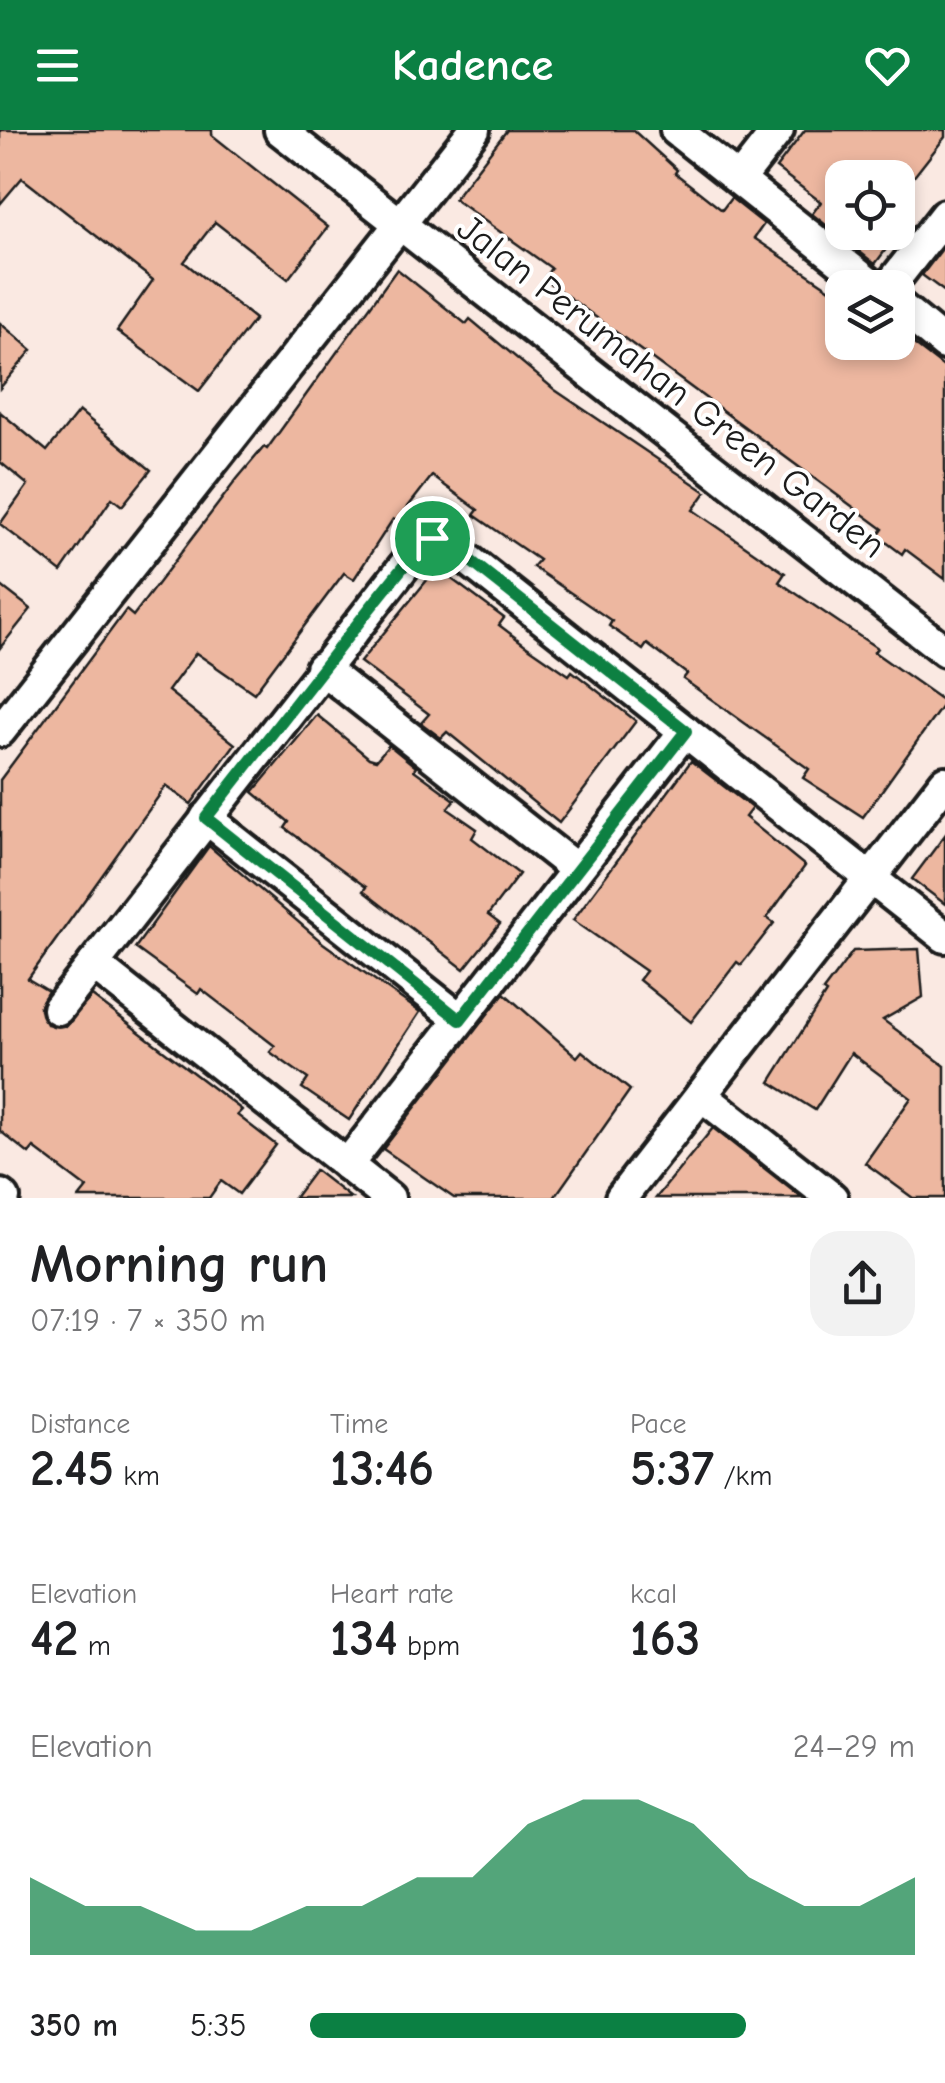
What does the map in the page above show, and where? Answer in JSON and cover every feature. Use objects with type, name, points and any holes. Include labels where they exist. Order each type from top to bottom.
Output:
[{"type":"street","name":"Jalan Perumahan Green Garden","points":[[280,130],[945,650]]},
{"type":"street","name":"Jalan Perumahan Green Garden","points":[[0,731],[398,221],[474,130]]},
{"type":"street","points":[[676,130],[852,270]]},
{"type":"street","points":[[739,180],[778,130]]},
{"type":"street","points":[[902,270],[945,215]]},
{"type":"street","points":[[915,320],[945,344]]},
{"type":"street","points":[[58,1009],[321,668],[419,547],[432,538],[448,543],[945,936]]},
{"type":"street","points":[[321,668],[576,869]]},
{"type":"street","points":[[347,1165],[686,731]]},
{"type":"street","points":[[621,1198],[945,782]]},
{"type":"street","points":[[206,818],[460,1020]]},
{"type":"street","points":[[93,964],[389,1198]]},
{"type":"street","points":[[701,1095],[832,1198]]},
{"type":"building","points":[[0,130],[212,130],[212,135],[328,227],[288,279],[215,222],[184,262],[255,319],[199,391],[117,331],[153,280],[22,178],[0,204]]},
{"type":"building","points":[[507,130],[633,130],[677,170],[675,173],[722,210],[731,198],[764,224],[754,238],[825,286],[825,360],[915,360],[915,345],[945,368],[945,579],[905,549],[902,554],[878,536],[883,529],[544,279],[551,268],[454,199]]},
{"type":"building","points":[[805,130],[945,130],[945,137],[915,175],[915,160],[825,160],[825,224],[812,214],[821,202],[776,168]]},
{"type":"building","points":[[945,245],[945,292],[922,275]]},
{"type":"building","points":[[857,250],[886,250],[875,264]]},
{"type":"building","points":[[397,269],[466,324],[470,319],[555,390],[706,492],[693,510],[785,573],[779,582],[877,648],[874,652],[945,702],[863,817],[803,778],[809,769],[683,679],[687,674],[647,644],[643,650],[609,626],[612,621],[533,567],[539,560],[474,515],[478,510],[432,476],[397,521],[393,519],[354,579],[344,573],[254,693],[196,653],[168,691],[235,744],[191,804],[166,786],[28,979],[48,991],[39,1007],[47,1024],[66,1026],[92,996],[242,1110],[237,1115],[276,1145],[239,1194],[221,1181],[209,1198],[79,1198],[87,1188],[34,1148],[29,1154],[0,1131],[0,780],[126,610],[133,616],[237,479],[264,447],[267,449]]},
{"type":"building","points":[[0,323],[32,350],[0,388]]},
{"type":"building","points":[[79,411],[151,470],[122,506],[112,498],[61,572],[0,524],[28,485],[0,462],[0,412],[47,451]]},
{"type":"building","points":[[437,568],[504,618],[499,625],[569,675],[572,671],[636,721],[559,823],[447,732],[441,738],[421,723],[429,714],[360,662]]},
{"type":"building","points":[[0,585],[31,609],[0,648]]},
{"type":"building","points":[[317,715],[369,758],[376,760],[389,745],[416,767],[414,770],[455,800],[448,809],[477,829],[472,838],[519,874],[488,915],[500,924],[464,969],[363,891],[366,887],[285,828],[289,822],[253,792]]},
{"type":"building","points":[[691,761],[752,808],[745,817],[805,866],[767,918],[774,923],[741,965],[737,962],[691,1022],[639,980],[646,971],[573,920]]},
{"type":"building","points":[[945,835],[945,904],[912,879]]},
{"type":"building","points":[[209,846],[323,943],[420,1012],[349,1120],[302,1088],[308,1079],[270,1052],[275,1046],[201,989],[198,994],[135,948]]},
{"type":"building","points":[[919,949],[923,997],[883,1020],[945,1066],[945,1198],[913,1198],[865,1163],[911,1098],[851,1053],[815,1110],[770,1082],[826,993],[823,991],[853,951]]},
{"type":"building","points":[[504,993],[577,1057],[582,1051],[630,1090],[554,1198],[454,1198],[383,1149]]},
{"type":"building","points":[[713,1128],[802,1198],[656,1198]]},
{"type":"building","points":[[315,1170],[351,1198],[294,1198]]},
{"type":"route","points":[[432,538],[448,543],[686,731],[460,1020],[206,818],[321,668],[419,547],[432,538]]}]
